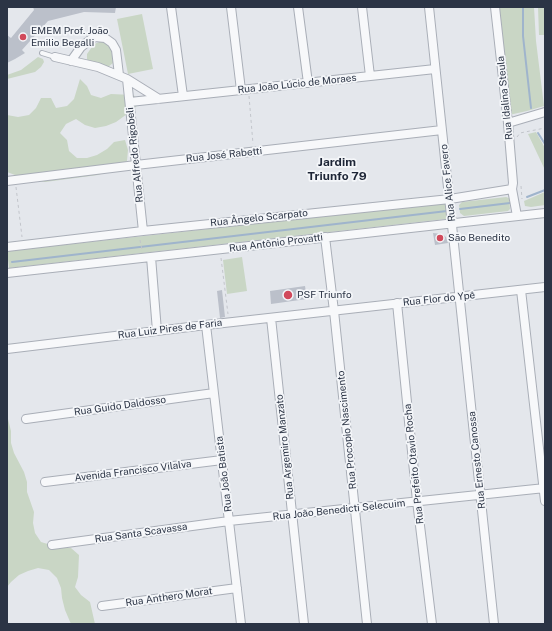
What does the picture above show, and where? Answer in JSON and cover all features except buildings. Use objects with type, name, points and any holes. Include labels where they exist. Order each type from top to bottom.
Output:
[{"type":"street","points":[[171,7],[183,96]]},
{"type":"street","points":[[231,7],[245,90]]},
{"type":"street","points":[[298,7],[308,83]]},
{"type":"street","points":[[362,7],[370,76]]},
{"type":"street","name":"Rua Alice Favero","points":[[429,7],[460,297]]},
{"type":"street","name":"Rua Idalina Steula","points":[[495,7],[508,123],[513,183],[512,189],[516,216]]},
{"type":"street","points":[[71,61],[81,47],[90,40],[95,37],[105,38],[112,43],[116,50],[119,76]]},
{"type":"street","points":[[55,57],[98,67],[127,79],[159,99]]},
{"type":"street","name":"Rua João Lúcio de Moraes","points":[[130,102],[435,69]]},
{"type":"street","name":"Rua Alfredo Rigobeli","points":[[127,79],[143,230]]},
{"type":"street","points":[[508,123],[545,112]]},
{"type":"street","name":"Rua José Rabetti","points":[[7,182],[136,165],[442,130]]},
{"type":"street","name":"Rua Ângelo Scarpato","points":[[7,247],[143,230],[450,199],[512,189]]},
{"type":"street","name":"Rua Antônio Provatti","points":[[7,273],[545,213]]},
{"type":"street","name":"Rua Procopio Nascimento","points":[[324,237],[334,312],[367,624]]},
{"type":"street","points":[[151,257],[157,331]]},
{"type":"street","name":"Rua Flor do Ypê","points":[[334,312],[545,287]]},
{"type":"street","points":[[520,290],[545,501]]},
{"type":"street","name":"Rua Ernesto Canossa","points":[[460,297],[494,624]]},
{"type":"street","name":"Rua Prefeito Otavio Rocha","points":[[397,304],[417,501],[432,624]]},
{"type":"street","name":"Rua Luiz Pires de Faria","points":[[7,349],[206,325],[334,312]]},
{"type":"street","name":"Rua Argemiro Manzato","points":[[271,318],[304,624]]},
{"type":"street","name":"Rua João Batista","points":[[206,325],[241,624]]},
{"type":"street","name":"Rua Guido Daldosso","points":[[26,419],[214,392]]},
{"type":"street","name":"Avenida Francisco Vilalva","points":[[45,482],[222,460]]},
{"type":"street","name":"Rua João Benedicti Selecuim","points":[[229,521],[544,488]]},
{"type":"street","name":"Rua Santa Scavassa","points":[[52,545],[229,521]]},
{"type":"street","name":"Rua Anthero Morat","points":[[102,606],[237,588]]},
{"type":"lane","points":[[42,53],[55,57]]},
{"type":"path","points":[[245,90],[254,152]]},
{"type":"path","points":[[516,140],[520,132],[545,128]]},
{"type":"path","points":[[16,180],[23,245]]},
{"type":"path","points":[[521,187],[522,203]]},
{"type":"path","points":[[141,242],[142,251]]},
{"type":"path","points":[[220,249],[228,320]]},
{"type":"green space","points":[[498,7],[534,7],[536,41],[544,106],[509,115],[506,68]]},
{"type":"green space","points":[[538,7],[545,7],[545,35],[539,35]]},
{"type":"green space","points":[[142,14],[153,69],[128,74],[117,19]]},
{"type":"green space","points":[[102,41],[111,47],[113,63],[108,67],[88,61],[87,59],[87,54],[94,44]]},
{"type":"green space","points":[[38,57],[43,59],[44,62],[35,72],[7,79],[7,75],[21,70]]},
{"type":"green space","points":[[80,79],[87,86],[91,95],[101,98],[111,94],[133,95],[141,101],[134,109],[116,122],[106,126],[95,128],[85,125],[76,119],[66,124],[60,133],[67,140],[69,151],[77,158],[87,158],[97,155],[107,149],[114,142],[125,140],[128,150],[127,161],[118,168],[98,175],[45,182],[23,178],[7,172],[7,115],[18,117],[29,115],[36,108],[41,98],[51,98],[56,108],[67,106],[74,99]]},
{"type":"green space","points":[[536,132],[545,148],[545,170],[528,134]]},
{"type":"green space","points":[[545,192],[545,205],[531,207],[525,206],[524,201]]},
{"type":"green space","points":[[506,197],[509,198],[510,209],[508,211],[464,216],[460,213],[459,205],[462,202]]},
{"type":"green space","points":[[445,203],[447,211],[446,219],[9,268],[7,251]]},
{"type":"green space","points":[[242,257],[247,291],[227,294],[223,260]]},
{"type":"green space","points":[[7,415],[11,431],[11,443],[27,482],[27,492],[34,512],[33,523],[35,533],[41,542],[61,548],[71,548],[79,555],[78,577],[75,587],[81,595],[90,602],[95,624],[71,624],[65,610],[61,588],[57,578],[49,570],[38,568],[28,571],[19,575],[7,587]]},
{"type":"waterway","points":[[523,7],[523,36],[531,108]]},
{"type":"waterway","points":[[538,133],[545,144]]},
{"type":"waterway","points":[[527,197],[545,190]]},
{"type":"waterway","points":[[460,209],[510,203]]},
{"type":"waterway","points":[[12,262],[447,211]]},
{"type":"place","name":"EMEM Prof. João Emilio Begalli","points":[[23,37]]},
{"type":"place","name":"São Benedito","points":[[440,238]]},
{"type":"place","name":"PSF Triunfo","points":[[288,295]]},
{"type":"district","name":"Jardim Triunfo 79","points":[[337,169]]}]
